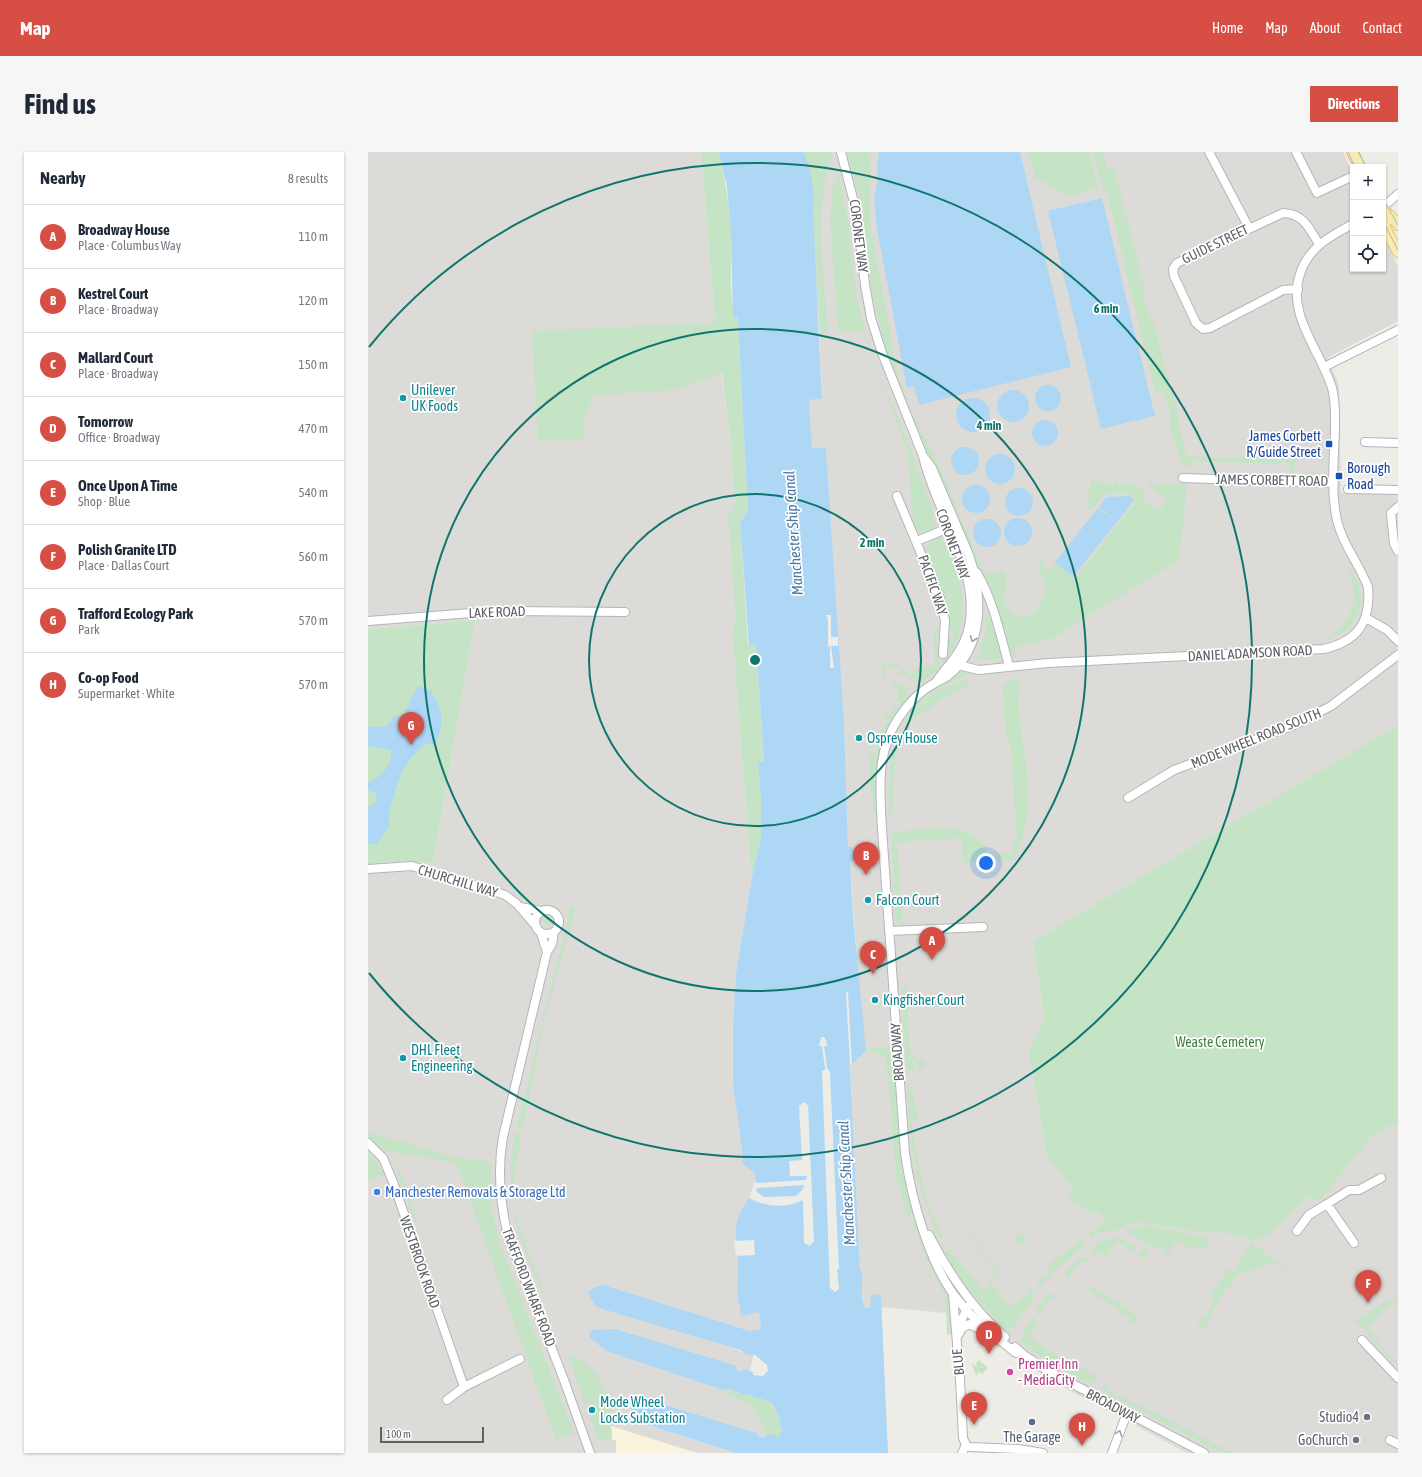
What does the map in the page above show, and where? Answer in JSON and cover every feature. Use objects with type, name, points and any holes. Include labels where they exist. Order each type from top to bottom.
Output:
[{"type":"main road","points":[[1352,152],[1358,164]]},
{"type":"main road","points":[[1386,211],[1396,222]]},
{"type":"main road","points":[[1386,230],[1398,252]]},
{"type":"street","name":"CORONET WAY","points":[[841,152],[851,185],[857,214],[865,285],[871,318],[882,353],[923,456],[926,472],[973,568],[980,611],[975,635],[943,679],[936,682]]},
{"type":"street","points":[[1209,152],[1249,228]]},
{"type":"street","points":[[1296,152],[1317,193],[1350,177]]},
{"type":"street","points":[[1386,207],[1398,194]]},
{"type":"street","name":"GUIDE STREET","points":[[1298,288],[1283,290],[1210,328],[1203,329],[1196,323],[1174,276],[1173,269],[1177,263],[1283,213],[1293,213],[1303,219],[1319,244]]},
{"type":"street","name":"JAMES CORBETT ROAD","points":[[1183,478],[1334,483],[1335,404],[1332,389],[1324,367],[1298,310],[1298,288],[1299,275],[1308,256],[1326,238],[1350,226]]},
{"type":"street","points":[[1324,367],[1398,330]]},
{"type":"street","points":[[1365,442],[1398,443]]},
{"type":"street","name":"DANIEL ADAMSON ROAD","points":[[956,662],[980,670],[1009,666],[1324,649],[1336,646],[1349,640],[1359,630],[1366,618],[1369,599],[1368,587],[1337,523],[1334,483]]},
{"type":"street","points":[[1348,489],[1398,490]]},
{"type":"street","name":"PACIFIC WAY","points":[[897,496],[940,599],[945,620],[943,654]]},
{"type":"street","points":[[1398,507],[1391,512],[1394,544],[1398,551]]},
{"type":"street","name":"CORONET WAY","points":[[952,527],[968,587],[971,622],[956,662]]},
{"type":"street","name":"PACIFIC WAY","points":[[917,541],[952,527]]},
{"type":"street","points":[[973,568],[981,581],[1002,635],[1009,666]]},
{"type":"street","points":[[971,622],[980,611],[985,610],[994,614]]},
{"type":"street","name":"LAKE ROAD","points":[[368,621],[498,611],[626,612]]},
{"type":"street","points":[[1366,618],[1387,630],[1398,641]]},
{"type":"street","name":"MODE WHEEL ROAD SOUTH","points":[[1128,798],[1174,770],[1294,725],[1331,706],[1398,655]]},
{"type":"street","name":"BROADWAY","points":[[936,682],[906,708],[893,728],[884,752],[880,790],[905,1153],[909,1178],[927,1242],[952,1293],[978,1323],[1016,1353]]},
{"type":"street","name":"CHURCHILL WAY","points":[[368,869],[412,866],[500,894],[520,907],[535,925]]},
{"type":"street","name":"CHURCHILL WAY","points":[[520,907],[541,911]]},
{"type":"street","points":[[550,910],[558,916],[559,927],[553,932],[542,932],[535,925],[536,917],[541,911],[550,910]]},
{"type":"street","points":[[889,931],[983,927]]},
{"type":"street","name":"TRAFFORD WHARF ROAD","points":[[542,932],[547,952]]},
{"type":"street","name":"TRAFFORD WHARF ROAD","points":[[553,932],[552,946],[547,952],[502,1142],[499,1172],[500,1200],[508,1236],[515,1256],[564,1380],[590,1453]]},
{"type":"street","name":"WESTBROOK ROAD","points":[[368,1143],[383,1158],[393,1182],[464,1387]]},
{"type":"street","points":[[1297,1231],[1309,1214],[1349,1190],[1359,1190],[1381,1178]]},
{"type":"street","points":[[1327,1204],[1354,1243]]},
{"type":"street","name":"BROADWAY","points":[[922,1224],[949,1272],[967,1298],[997,1330],[1025,1356],[1052,1373],[1204,1453]]},
{"type":"street","name":"BROADWAY","points":[[931,1239],[930,1244],[934,1252],[968,1306],[966,1310]]},
{"type":"street","name":"BLUE","points":[[952,1293],[961,1394],[962,1438],[966,1445]]},
{"type":"street","points":[[957,1346],[959,1325],[966,1310]]},
{"type":"street","name":"BROADWAY","points":[[959,1334],[964,1326],[969,1324],[973,1325],[1016,1353],[1025,1356]]},
{"type":"street","points":[[1362,1340],[1398,1378]]},
{"type":"street","points":[[447,1400],[464,1387],[520,1359]]},
{"type":"street","points":[[1112,1453],[1126,1413]]},
{"type":"street","points":[[962,1453],[966,1445],[970,1447],[1018,1449],[1043,1453]]},
{"type":"shaded area","points":[[368,152],[701,152],[715,323],[730,439],[735,506],[736,623],[733,625],[733,643],[751,871],[753,871],[736,973],[733,1025],[733,1085],[743,1159],[741,1162],[755,1174],[756,1179],[749,1198],[742,1206],[734,1241],[736,1256],[738,1256],[737,1294],[741,1316],[759,1312],[761,1329],[750,1331],[604,1285],[597,1286],[588,1292],[753,1356],[750,1371],[736,1369],[737,1367],[606,1351],[726,1391],[729,1388],[745,1396],[747,1394],[779,1437],[757,1436],[757,1433],[643,1398],[634,1401],[630,1410],[631,1416],[636,1421],[736,1453],[697,1453],[611,1426],[612,1440],[616,1440],[616,1453],[368,1453],[368,864],[397,861],[433,863],[475,620],[368,629]]},
{"type":"shaded area","points":[[803,152],[1343,152],[1350,167],[1350,272],[1386,272],[1386,241],[1398,266],[1398,321],[1327,358],[1339,384],[1341,492],[1398,495],[1398,725],[1033,941],[1044,1020],[1029,1051],[1212,1230],[1246,1238],[1252,1243],[1272,1232],[1309,1196],[1319,1202],[1372,1136],[1398,1122],[1398,1453],[1187,1453],[1048,1379],[997,1343],[946,1313],[881,1307],[881,1297],[878,1294],[871,1295],[870,1308],[866,1309],[864,1306],[861,1282],[862,1271],[860,1270],[850,1069],[859,983],[850,863],[858,856],[857,852],[848,846],[844,719],[826,448],[812,449],[809,400],[822,399],[819,320]]},
{"type":"shaded area","points":[[611,1426],[696,1453],[616,1453],[616,1440],[612,1440]]},
{"type":"shaded area","points":[[1315,1439],[1335,1449],[1342,1453],[1308,1453]]},
{"type":"green space","points":[[701,152],[719,152],[725,181],[731,231],[732,300],[738,322],[748,511],[740,522],[748,644],[756,644],[764,761],[758,762],[761,799],[761,840],[753,871],[751,871],[733,643],[733,625],[736,623],[728,515],[735,506],[730,439],[722,373],[676,390],[594,395],[584,420],[585,440],[538,441],[532,331],[715,323]]},
{"type":"green space","points":[[803,152],[832,152],[826,174],[821,219],[822,264],[828,332],[820,333],[813,191],[810,172]]},
{"type":"green space","points":[[847,152],[872,152],[870,157],[870,222],[898,376],[912,413],[935,456],[985,575],[1004,571],[1007,586],[1004,600],[1006,606],[1011,612],[1017,616],[1030,615],[1040,606],[1043,593],[1047,592],[1040,573],[1040,558],[1048,570],[1057,564],[1073,577],[1072,579],[1074,580],[1136,501],[1127,493],[1120,493],[1121,482],[1134,484],[1145,490],[1142,494],[1145,501],[1151,506],[1161,509],[1166,499],[1145,483],[1177,484],[1179,486],[1187,485],[1179,560],[1049,640],[1014,648],[1017,658],[1014,658],[1009,652],[1004,628],[992,597],[924,445],[886,349],[872,291],[861,203]]},
{"type":"green space","points":[[1028,152],[1089,152],[1098,188],[1068,196],[1035,177]]},
{"type":"green space","points":[[1093,152],[1102,152],[1107,169],[1114,168],[1144,287],[1144,302],[1156,330],[1177,412],[1186,456],[1295,460],[1294,473],[1319,472],[1325,466],[1320,473],[1310,476],[1290,475],[1290,463],[1283,461],[1279,464],[1192,461],[1189,474],[1189,466],[1182,465],[1169,426],[1171,415],[1162,390],[1155,392],[1106,189],[1103,190]]},
{"type":"green space","points":[[838,173],[848,218],[856,293],[869,348],[862,331],[838,332],[830,219],[833,187]]},
{"type":"green space","points":[[873,359],[907,439],[931,507],[936,528],[927,532],[919,531],[913,524],[908,452]]},
{"type":"green space","points":[[1090,481],[1105,482],[1105,485],[1113,486],[1113,482],[1119,482],[1119,493],[1105,494],[1091,510],[1087,510]]},
{"type":"green space","points":[[940,537],[950,552],[956,566],[963,595],[963,610],[958,638],[952,652],[943,665],[940,656],[948,639],[953,637],[954,631],[948,625],[944,599],[925,549],[929,541]]},
{"type":"green space","points":[[1347,564],[1359,586],[1361,604],[1358,613],[1349,627],[1334,637],[1325,639],[1344,623],[1350,615],[1353,606],[1353,587]]},
{"type":"green space","points":[[987,615],[993,621],[1002,659],[988,660],[978,658],[984,637]]},
{"type":"green space","points":[[981,617],[978,642],[969,663],[966,660]]},
{"type":"green space","points":[[475,620],[433,863],[397,861],[368,864],[368,629]]},
{"type":"green space","points":[[934,630],[938,630],[938,660],[941,667],[939,670],[921,682],[898,673],[898,670],[907,670],[908,676],[912,676],[912,671],[917,671],[917,668],[935,665]]},
{"type":"green space","points":[[898,663],[899,667],[885,668],[886,681],[883,682],[882,664]]},
{"type":"green space","points":[[958,671],[968,671],[965,677],[957,679],[953,675]]},
{"type":"green space","points":[[1019,676],[1019,709],[1027,771],[1028,802],[1026,822],[1018,853],[1015,854],[1016,859],[963,863],[961,838],[897,842],[903,925],[896,922],[891,835],[894,832],[934,828],[962,830],[973,835],[982,843],[988,855],[1014,854],[1013,844],[1017,839],[1010,740],[1007,740],[1002,686]]},
{"type":"green space","points":[[951,677],[955,681],[925,698],[898,729],[915,705]]},
{"type":"green space","points":[[967,680],[970,685],[949,695],[905,725],[895,761],[892,816],[889,817],[888,800],[892,755],[903,727],[912,715],[933,694],[950,685]]},
{"type":"green space","points":[[896,682],[896,684],[906,685],[910,697],[899,710],[885,736],[878,763],[877,810],[873,814],[869,755],[877,754],[875,736],[878,736],[878,733],[886,725],[885,715],[893,714],[893,708],[899,707],[897,687],[891,687]]},
{"type":"green space","name":"Weaste Cemetery","points":[[1398,725],[1398,1122],[1372,1136],[1319,1202],[1309,1196],[1272,1232],[1252,1243],[1246,1238],[1212,1230],[1211,1234],[1143,1222],[1126,1225],[1117,1230],[1101,1232],[1092,1238],[1089,1234],[1106,1221],[1098,1211],[1091,1214],[1086,1207],[1082,1210],[1076,1203],[1074,1204],[1067,1195],[1074,1190],[1048,1159],[1029,1051],[1044,1020],[1033,941]]},
{"type":"green space","points":[[570,905],[576,907],[543,1025],[523,1129],[517,1127],[556,965],[567,927]]},
{"type":"green space","points":[[545,917],[549,917],[551,921],[549,925],[545,925],[543,923],[543,919]]},
{"type":"green space","points":[[901,988],[907,988],[910,1050],[919,1061],[923,1058],[925,1063],[923,1068],[919,1070],[909,1070],[906,1066]],"holes":[[[913,1061],[917,1061],[919,1070],[918,1068],[914,1068]]]},
{"type":"green space","points":[[868,1048],[892,1048],[901,1152],[912,1206],[910,1215],[907,1216],[896,1175],[886,1056],[866,1051]]},
{"type":"green space","points":[[907,1084],[910,1089],[915,1088],[912,1092],[919,1119],[911,1121],[925,1196],[943,1238],[937,1237],[917,1177],[909,1120]]},
{"type":"green space","points":[[368,1132],[453,1157],[491,1162],[490,1201],[501,1246],[574,1433],[556,1440],[458,1167],[452,1162],[386,1151],[368,1137]]},
{"type":"green space","points":[[515,1133],[522,1134],[511,1196],[511,1158]]},
{"type":"green space","points":[[368,1152],[377,1162],[384,1175],[368,1180]]},
{"type":"green space","points":[[395,1164],[399,1168],[407,1189],[403,1190]]},
{"type":"green space","points":[[408,1190],[418,1222],[414,1221],[404,1192]]},
{"type":"green space","points":[[512,1205],[544,1294],[542,1294],[518,1233]]},
{"type":"green space","points":[[914,1222],[917,1224],[950,1295],[952,1304],[949,1304],[951,1334],[947,1335],[946,1297],[930,1267],[914,1226],[910,1226],[909,1223]]},
{"type":"green space","points":[[1151,1226],[1210,1238],[1206,1250],[1199,1246],[1197,1249],[1193,1245],[1190,1249],[1177,1240],[1166,1257],[1164,1255],[1166,1251],[1157,1245],[1154,1249],[1125,1231],[1135,1227]]},
{"type":"green space","points":[[1022,1232],[1027,1238],[1025,1240],[1027,1242],[1021,1247],[1014,1239]]},
{"type":"green space","points":[[971,1234],[997,1267],[995,1268],[970,1236]]},
{"type":"green space","points":[[1115,1238],[1122,1239],[1137,1246],[1133,1252],[1117,1241],[1106,1257],[1097,1251],[1094,1255],[1092,1251],[1095,1245],[1104,1240]]},
{"type":"green space","points":[[1081,1240],[1084,1245],[1053,1272],[1040,1287],[1037,1282],[1050,1272],[1046,1267]]},
{"type":"green space","points":[[1252,1243],[1300,1279],[1274,1262],[1236,1276],[1230,1287],[1227,1286],[1204,1329],[1197,1325],[1202,1317],[1205,1318],[1215,1300],[1210,1296],[1228,1269],[1234,1272],[1244,1252]]},
{"type":"green space","points":[[950,1249],[982,1290],[990,1284],[987,1280],[997,1271],[999,1274],[990,1281],[1011,1307],[1030,1292],[1026,1287],[1029,1286],[1035,1297],[1013,1328],[1005,1330],[965,1285],[945,1253]]},
{"type":"green space","points":[[1143,1249],[1148,1254],[1143,1259],[1138,1254]]},
{"type":"green space","points":[[1083,1257],[1088,1260],[1085,1264],[1081,1262],[1068,1278],[1065,1276],[1066,1270]]},
{"type":"green space","points":[[1091,1285],[1138,1316],[1133,1323],[1129,1323],[1131,1318],[1088,1290]]},
{"type":"green space","points":[[1050,1293],[1055,1297],[1054,1299],[1051,1298],[1041,1312],[1044,1314],[1041,1315],[1037,1313],[1037,1310],[1047,1294]]},
{"type":"green space","points":[[1398,1295],[1398,1297],[1366,1327],[1398,1364],[1398,1367],[1355,1320]]},
{"type":"green space","points":[[1033,1318],[1038,1323],[1029,1337],[1068,1363],[1071,1360],[1097,1377],[1094,1382],[1087,1383],[1056,1367],[1020,1342],[1023,1332]]},
{"type":"green space","points":[[568,1354],[577,1357],[598,1375],[603,1390],[613,1407],[612,1411],[608,1411],[603,1415],[605,1424],[611,1426],[612,1440],[598,1440],[590,1417],[597,1414],[593,1403],[586,1406]]},
{"type":"green space","points":[[979,1360],[988,1368],[982,1374],[977,1371],[978,1374],[976,1375],[972,1364],[975,1365],[977,1369],[976,1363]]},
{"type":"green space","points":[[1103,1381],[1106,1383],[1105,1386],[1109,1391],[1160,1415],[1232,1453],[1222,1453],[1106,1393],[1103,1389]]},
{"type":"green space","points":[[729,1388],[745,1396],[747,1394],[769,1402],[778,1415],[780,1422],[781,1432],[779,1437],[765,1437],[762,1423],[751,1404],[726,1394]]},
{"type":"water","name":"Manchester Ship Canal","points":[[719,152],[803,152],[809,167],[812,182],[822,399],[809,400],[812,448],[826,448],[844,719],[848,846],[858,852],[858,856],[850,863],[853,915],[866,1051],[850,1066],[850,1069],[860,1270],[862,1271],[862,1298],[865,1308],[870,1308],[871,1295],[878,1294],[881,1297],[888,1453],[736,1453],[636,1421],[631,1416],[631,1406],[637,1399],[643,1398],[757,1433],[757,1436],[764,1437],[766,1435],[775,1435],[777,1438],[782,1431],[776,1409],[769,1402],[747,1394],[745,1396],[729,1388],[726,1391],[606,1351],[589,1337],[591,1330],[615,1329],[737,1366],[736,1369],[741,1371],[743,1369],[753,1372],[753,1375],[763,1376],[768,1371],[767,1365],[754,1354],[753,1356],[742,1353],[743,1351],[737,1349],[599,1308],[594,1304],[588,1292],[597,1286],[604,1285],[750,1331],[761,1329],[759,1312],[741,1316],[737,1294],[738,1256],[736,1256],[735,1241],[736,1226],[744,1204],[749,1198],[776,1206],[790,1205],[803,1200],[804,1243],[810,1246],[814,1241],[808,1105],[804,1102],[799,1106],[802,1160],[789,1161],[790,1176],[807,1176],[806,1180],[756,1183],[755,1174],[741,1162],[743,1158],[733,1085],[733,1025],[736,973],[753,871],[761,840],[761,799],[758,762],[764,761],[756,644],[749,645],[740,522],[748,511],[738,322],[737,318],[733,317],[731,232],[727,187]],"holes":[[[827,1068],[830,1072],[839,1269],[837,1269],[839,1289],[835,1292],[830,1288],[822,1071]]]},
{"type":"water","points":[[879,152],[1020,152],[1071,367],[919,405],[914,386],[907,388],[877,229],[874,200],[877,184],[877,163]]},
{"type":"water","points":[[1102,198],[1155,416],[1101,429],[1048,211]]},
{"type":"water","points":[[1048,385],[1057,389],[1061,398],[1057,407],[1048,411],[1039,407],[1035,398],[1039,389]]},
{"type":"water","points":[[1010,390],[1016,390],[1025,394],[1029,406],[1025,418],[1016,422],[1010,422],[1001,418],[997,409],[997,403],[1001,394]]},
{"type":"water","points":[[973,398],[985,403],[990,415],[985,427],[973,432],[961,427],[956,415],[961,403]]},
{"type":"water","points":[[1045,420],[1054,424],[1058,433],[1054,442],[1045,446],[1036,442],[1032,433],[1036,424]]},
{"type":"water","points":[[965,447],[975,451],[979,461],[975,471],[965,475],[955,471],[951,461],[955,451]]},
{"type":"water","points":[[1000,454],[1010,459],[1015,469],[1010,479],[1000,484],[990,479],[985,469],[990,459]]},
{"type":"water","points":[[976,485],[986,489],[990,499],[986,509],[976,513],[966,509],[962,499],[966,489]]},
{"type":"water","points":[[1019,488],[1029,492],[1033,502],[1029,512],[1019,516],[1009,512],[1005,502],[1009,492]]},
{"type":"water","points":[[1129,496],[1134,500],[1117,522],[1099,507],[1106,497]]},
{"type":"water","points":[[1098,508],[1117,522],[1073,577],[1055,562]]},
{"type":"water","points":[[1018,518],[1028,522],[1032,532],[1028,542],[1018,546],[1008,542],[1004,532],[1008,522]]},
{"type":"water","points":[[987,519],[997,523],[1001,533],[997,543],[987,547],[977,543],[973,533],[977,523]]},
{"type":"water","points":[[418,686],[431,691],[438,705],[442,722],[439,735],[436,743],[424,745],[410,759],[400,776],[389,811],[389,827],[377,844],[368,843],[368,808],[375,803],[377,797],[374,792],[368,790],[368,783],[382,774],[385,770],[390,761],[391,750],[368,746],[368,727],[387,726],[394,717],[404,714]]},
{"type":"water","points":[[804,1185],[803,1189],[796,1196],[764,1197],[757,1192],[756,1188]]},
{"type":"pier","points":[[826,615],[831,615],[831,637],[838,637],[838,646],[831,646],[834,668],[830,668],[830,646],[828,646],[828,620]]},
{"type":"pier","points":[[846,992],[848,992],[852,1064],[850,1066]]},
{"type":"pier","points":[[821,1037],[824,1037],[826,1040],[827,1046],[824,1046],[827,1068],[825,1068],[822,1046],[819,1046]]},
{"type":"pier","points":[[754,1240],[755,1255],[736,1256],[734,1241]]},
{"type":"tram line","points":[[1348,152],[1354,164]]},
{"type":"tram line","points":[[1359,152],[1365,164]]},
{"type":"tram line","points":[[1384,200],[1398,225]]},
{"type":"tram line","points":[[1386,227],[1398,250]]},
{"type":"place","name":"Unilever UK Foods","points":[[403,398]]},
{"type":"place","name":"James Corbett R/Guide Street","points":[[1329,444]]},
{"type":"place","name":"Borough Road","points":[[1339,476]]},
{"type":"place","name":"Osprey House","points":[[859,738]]},
{"type":"place","name":"Trafford Ecology Park","points":[[411,745]]},
{"type":"place","name":"Kestrel Court","points":[[866,875]]},
{"type":"place","name":"Falcon Court","points":[[868,900]]},
{"type":"place","name":"Broadway House","points":[[932,960]]},
{"type":"place","name":"Mallard Court","points":[[873,974]]},
{"type":"place","name":"Kingfisher Court","points":[[875,1000]]},
{"type":"place","name":"DHL Fleet Engineering","points":[[403,1058]]},
{"type":"place","name":"Manchester Removals & Storage Ltd","points":[[377,1192]]},
{"type":"place","name":"Polish Granite LTD","points":[[1368,1303]]},
{"type":"place","name":"Tomorrow","points":[[989,1354]]},
{"type":"place","name":"Premier Inn - MediaCity","points":[[1010,1372]]},
{"type":"place","name":"Mode Wheel Locks Substation","points":[[592,1410]]},
{"type":"place","name":"Studio4","points":[[1367,1417]]},
{"type":"place","name":"The Garage","points":[[1032,1422]]},
{"type":"place","name":"Once Upon A Time","points":[[974,1425]]},
{"type":"place","name":"GoChurch","points":[[1356,1440]]},
{"type":"place","name":"Co-op Food","points":[[1082,1446]]}]
